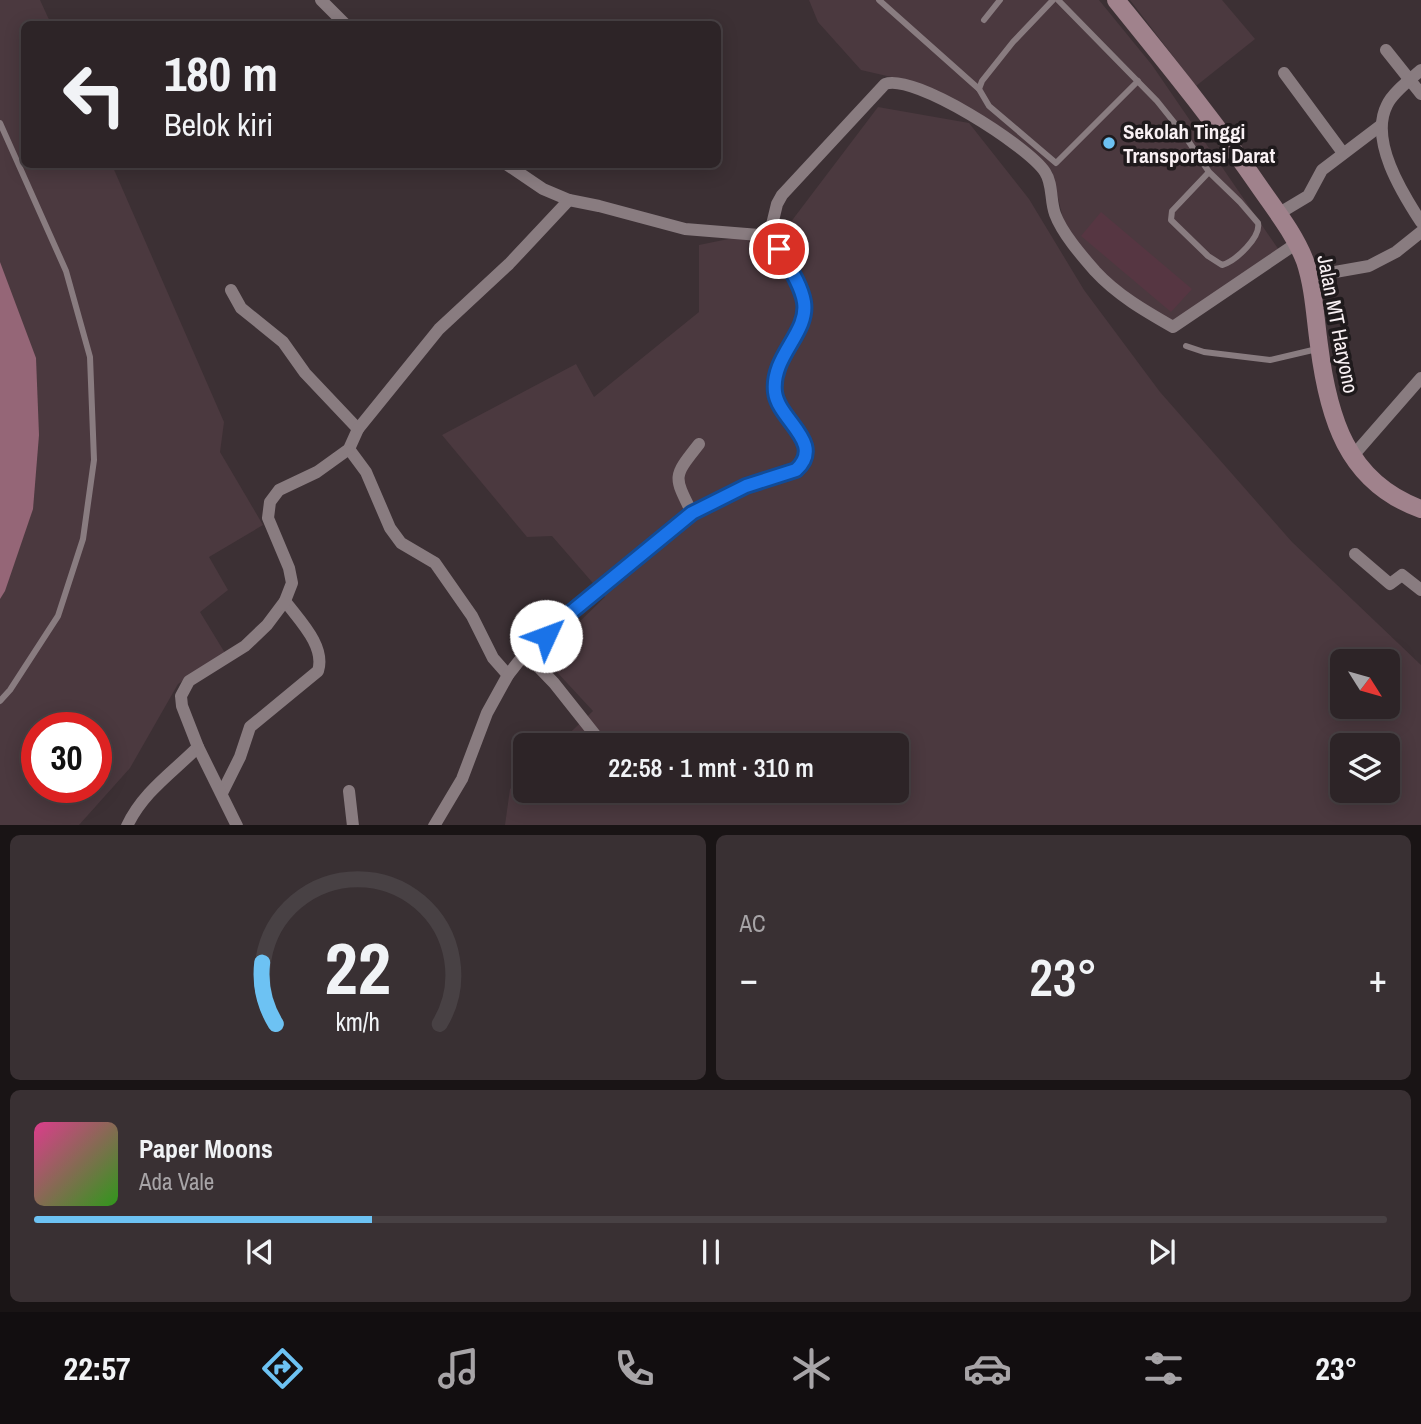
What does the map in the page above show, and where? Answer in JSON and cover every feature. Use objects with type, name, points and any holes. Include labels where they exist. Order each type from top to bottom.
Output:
[{"type":"main road","name":"Jalan MT Haryono","points":[[1116,0],[1192,94],[1297,243],[1311,282],[1319,348],[1335,422],[1351,458],[1379,486],[1421,509]]},
{"type":"street","points":[[321,0],[342,21]]},
{"type":"street","points":[[1386,50],[1421,94]]},
{"type":"street","points":[[1421,70],[1388,103],[1380,126],[1389,162],[1421,222]]},
{"type":"street","points":[[1284,73],[1343,153]]},
{"type":"street","points":[[434,825],[462,779],[487,713],[508,675],[564,618],[692,513],[746,486],[796,470],[806,456],[805,441],[779,407],[775,391],[780,361],[803,319],[804,303],[788,265],[770,233],[782,195],[885,84],[892,81],[946,100],[986,124],[1039,164],[1046,174],[1055,214],[1061,226],[1096,271],[1131,302],[1173,327],[1297,243]]},
{"type":"street","points":[[1278,214],[1308,196],[1322,170],[1380,126]]},
{"type":"street","points":[[512,168],[543,189],[569,200],[685,229],[759,236],[770,233]]},
{"type":"street","points":[[237,825],[198,747],[182,706],[181,696],[189,681],[245,646],[267,625],[285,601],[292,583],[289,568],[268,518],[270,502],[279,490],[317,472],[349,449],[358,429],[439,329],[509,264],[569,200]]},
{"type":"street","points":[[1311,282],[1335,272],[1369,266],[1396,252],[1421,232]]},
{"type":"street","points":[[231,290],[241,308],[283,342],[305,373],[358,429]]},
{"type":"street","points":[[1351,458],[1421,378]]},
{"type":"street","points":[[692,513],[678,485],[677,477],[682,464],[699,444]]},
{"type":"street","points":[[349,449],[366,472],[390,527],[401,543],[435,563],[472,616],[493,658],[508,675]]},
{"type":"street","points":[[1355,554],[1390,584],[1402,575],[1421,590]]},
{"type":"street","points":[[222,793],[240,757],[250,727],[318,671],[321,663],[318,648],[285,601]]},
{"type":"street","points":[[527,655],[554,682],[594,733]]},
{"type":"street","points":[[127,825],[137,805],[149,791],[198,747]]},
{"type":"street","points":[[349,791],[353,825]]},
{"type":"lane","points":[[879,0],[979,89],[989,106],[1056,163],[1138,81]]},
{"type":"lane","points":[[984,20],[1000,0]]},
{"type":"lane","points":[[979,89],[982,81],[1013,42],[1055,0],[1138,81],[1185,136],[1209,172],[1240,202],[1259,226],[1257,235],[1229,263],[1222,265],[1208,256],[1171,220],[1172,211],[1209,172]]},
{"type":"lane","points":[[0,123],[66,271],[80,320],[90,357],[94,460],[83,539],[58,616],[0,701]]},
{"type":"lane","points":[[1186,346],[1204,352],[1270,360],[1319,348]]},
{"type":"shaded area","points":[[0,0],[40,0],[50,21],[21,21],[21,168],[113,168],[224,422],[220,452],[263,525],[209,557],[228,590],[200,612],[225,653],[178,684],[130,768],[112,788],[112,712],[21,712],[21,803],[99,803],[79,825],[0,825]]},
{"type":"shaded area","name":"Sekolah Tinggi Transportasi Darat","points":[[809,0],[1099,0],[1152,65],[1281,253],[1176,325],[1133,307],[1079,251],[1063,219],[1052,172],[913,82],[861,70],[818,22]]},
{"type":"shaded area","name":"Sekolah Tinggi Transportasi Darat","points":[[1130,0],[1222,0],[1255,39],[1196,86]]},
{"type":"shaded area","points":[[878,107],[969,123],[1029,199],[1084,290],[1160,392],[1292,542],[1421,665],[1421,825],[505,825],[510,789],[513,786],[513,803],[909,803],[909,733],[570,733],[593,711],[543,657],[605,597],[552,536],[527,537],[442,435],[576,364],[594,397],[699,312],[699,245],[787,227]]},
{"type":"shaded area","points":[[1101,212],[1192,289],[1171,312],[1081,236]]},
{"type":"shaded area","points":[[0,262],[36,358],[39,435],[33,509],[0,599]]},
{"type":"place","name":"Sekolah Tinggi Transportasi Darat","points":[[1109,143]]},
{"type":"route","points":[[546,636],[564,618],[692,513],[746,486],[796,470],[802,465],[806,456],[805,441],[779,407],[775,391],[777,369],[803,319],[804,303],[779,249]]}]
